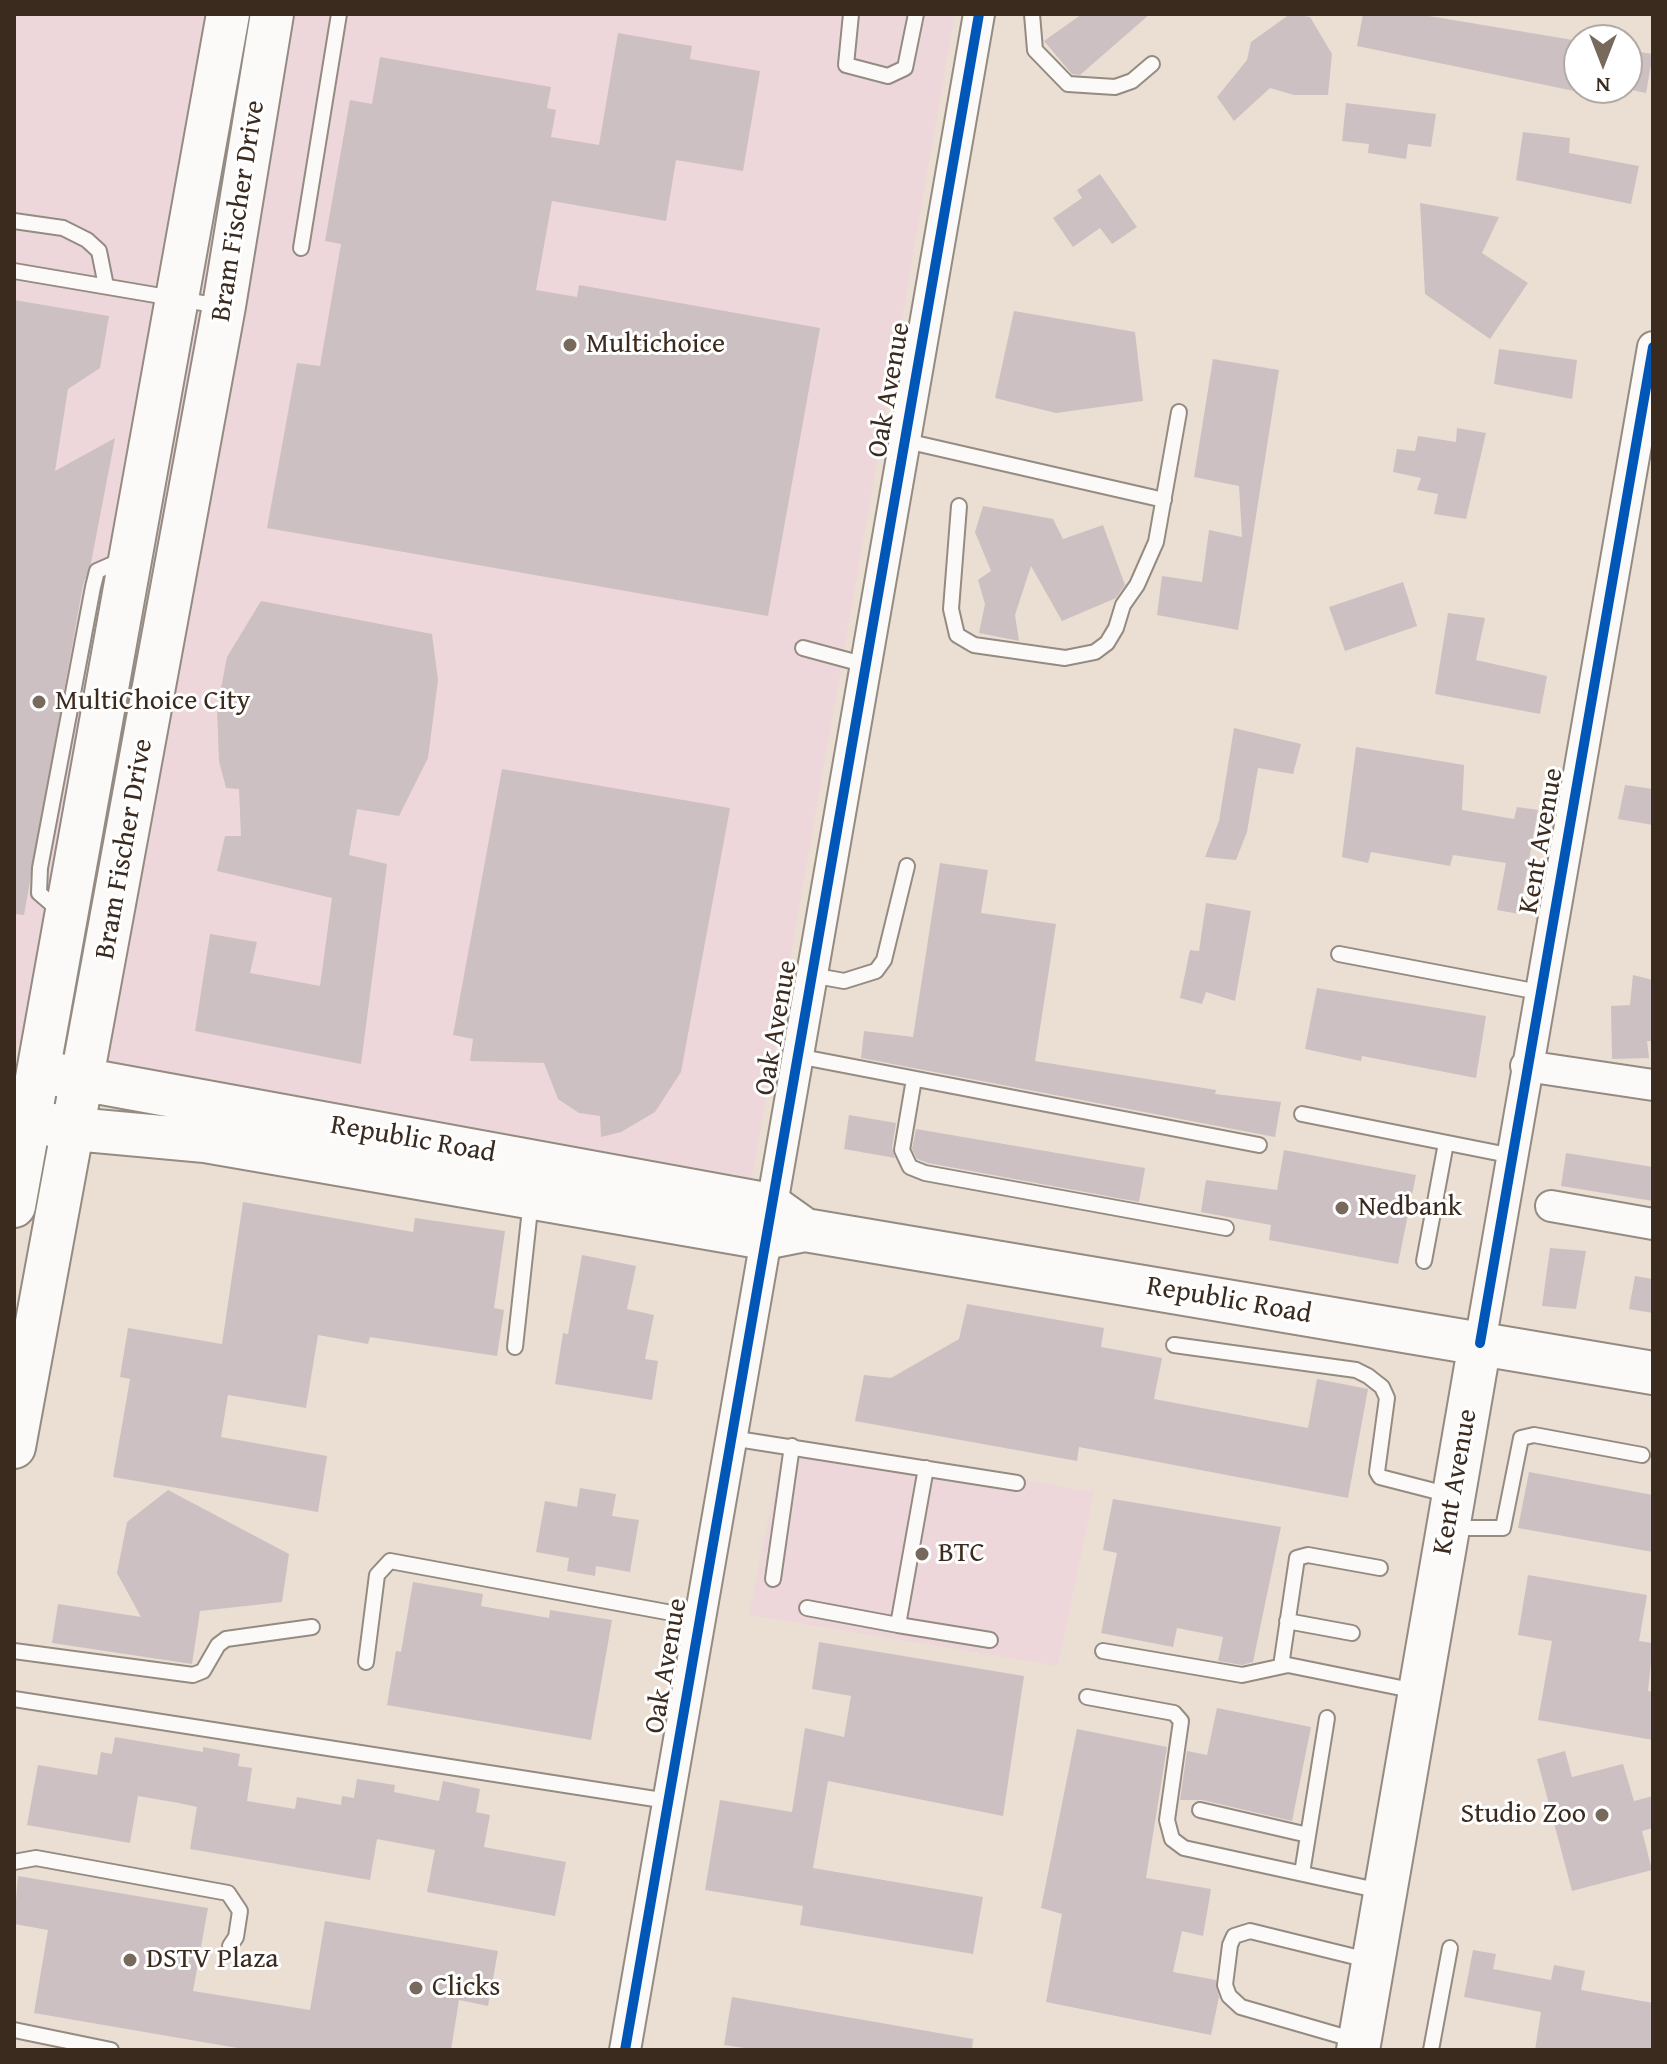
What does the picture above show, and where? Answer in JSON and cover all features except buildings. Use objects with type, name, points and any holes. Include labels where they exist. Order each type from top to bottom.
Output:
[{"type":"main road","name":"Bram Fischer Drive","points":[[14,1206],[25,1069],[64,915],[228,14]]},
{"type":"main road","name":"Bram Fischer Drive","points":[[14,1447],[224,306],[272,14]]},
{"type":"main road","name":"Republic Road","points":[[25,1069],[780,1224],[1653,1373]]},
{"type":"main road","name":"Republic Road","points":[[20,1119],[74,1129],[205,1141],[532,1197],[780,1224]]},
{"type":"main road","name":"Kent Avenue","points":[[1359,2046],[1480,1343]]},
{"type":"street","name":"Oak Avenue","points":[[625,2050],[730,1438],[780,1224],[797,1056],[979,14]]},
{"type":"street","name":"Kent Avenue","points":[[1480,1343],[1653,347]]},
{"type":"street","points":[[1526,1066],[1653,1085]]},
{"type":"street","points":[[1551,1206],[1653,1224]]},
{"type":"lane","points":[[301,248],[339,14]]},
{"type":"lane","points":[[851,14],[846,65],[888,76],[905,68],[916,14]]},
{"type":"lane","points":[[1032,14],[1035,50],[1068,84],[1115,87],[1132,81],[1152,64]]},
{"type":"lane","points":[[14,221],[63,228],[87,240],[99,251],[106,286]]},
{"type":"lane","points":[[14,271],[224,306]]},
{"type":"lane","points":[[959,506],[951,609],[957,635],[974,645],[1065,658],[1095,652],[1107,643],[1156,542],[1179,412]]},
{"type":"lane","points":[[906,441],[1164,500]]},
{"type":"lane","points":[[803,648],[866,665]]},
{"type":"lane","points":[[811,975],[844,981],[876,971],[884,960],[907,866]]},
{"type":"lane","points":[[1339,954],[1539,992]]},
{"type":"lane","points":[[797,1056],[1259,1145]]},
{"type":"lane","points":[[914,1079],[902,1150],[910,1167],[925,1173],[1226,1228]]},
{"type":"lane","points":[[1302,1114],[1513,1156]]},
{"type":"lane","points":[[1424,1261],[1446,1143]]},
{"type":"lane","points":[[515,1347],[532,1197]]},
{"type":"lane","points":[[1174,1345],[1356,1370],[1368,1376],[1382,1387],[1387,1398],[1377,1472],[1380,1477],[1451,1512],[1503,1528],[1521,1438],[1534,1435],[1642,1455]]},
{"type":"lane","points":[[730,1438],[1017,1483]]},
{"type":"lane","points":[[773,1579],[792,1446]]},
{"type":"lane","points":[[898,1625],[926,1468]]},
{"type":"lane","points":[[1281,1666],[1297,1558],[1308,1555],[1380,1568]]},
{"type":"lane","points":[[366,1662],[377,1575],[390,1561],[699,1618]]},
{"type":"lane","points":[[807,1608],[990,1640]]},
{"type":"lane","points":[[1287,1621],[1352,1633]]},
{"type":"lane","points":[[14,1651],[198,1674],[226,1639],[312,1627]]},
{"type":"lane","points":[[1103,1651],[1242,1675],[1281,1666],[1420,1692]]},
{"type":"lane","points":[[1087,1697],[1174,1713],[1181,1721],[1167,1820],[1172,1839],[1184,1848],[1385,1892]]},
{"type":"lane","points":[[14,1699],[668,1801]]},
{"type":"lane","points":[[1302,1873],[1327,1718]]},
{"type":"lane","points":[[1200,1810],[1308,1835]]},
{"type":"lane","points":[[14,1862],[36,1858],[228,1893],[240,1911],[236,1937],[230,1946]]},
{"type":"lane","points":[[1359,2046],[1241,2007],[1229,1996],[1225,1985],[1230,1945],[1234,1936],[1250,1931],[1373,1962]]},
{"type":"lane","points":[[1431,2050],[1450,1948]]},
{"type":"lane","points":[[14,2030],[111,2050]]},
{"type":"shaded area","points":[[14,14],[955,14],[752,1178],[14,1044]]},
{"type":"shaded area","name":"BTC","points":[[785,1437],[1094,1492],[1058,1666],[749,1615]]},
{"type":"cycle path","points":[[625,2050],[979,14]]},
{"type":"cycle path","points":[[1480,1343],[1653,347]]},
{"type":"place","name":"Multichoice","points":[[570,345]]},
{"type":"place","name":"MultiChoice City","points":[[39,702]]},
{"type":"place","name":"Nedbank","points":[[1342,1208]]},
{"type":"place","name":"BTC","points":[[922,1554]]},
{"type":"place","name":"Studio Zoo","points":[[1602,1815]]},
{"type":"place","name":"DSTV Plaza","points":[[130,1960]]},
{"type":"place","name":"Clicks","points":[[416,1988]]}]
